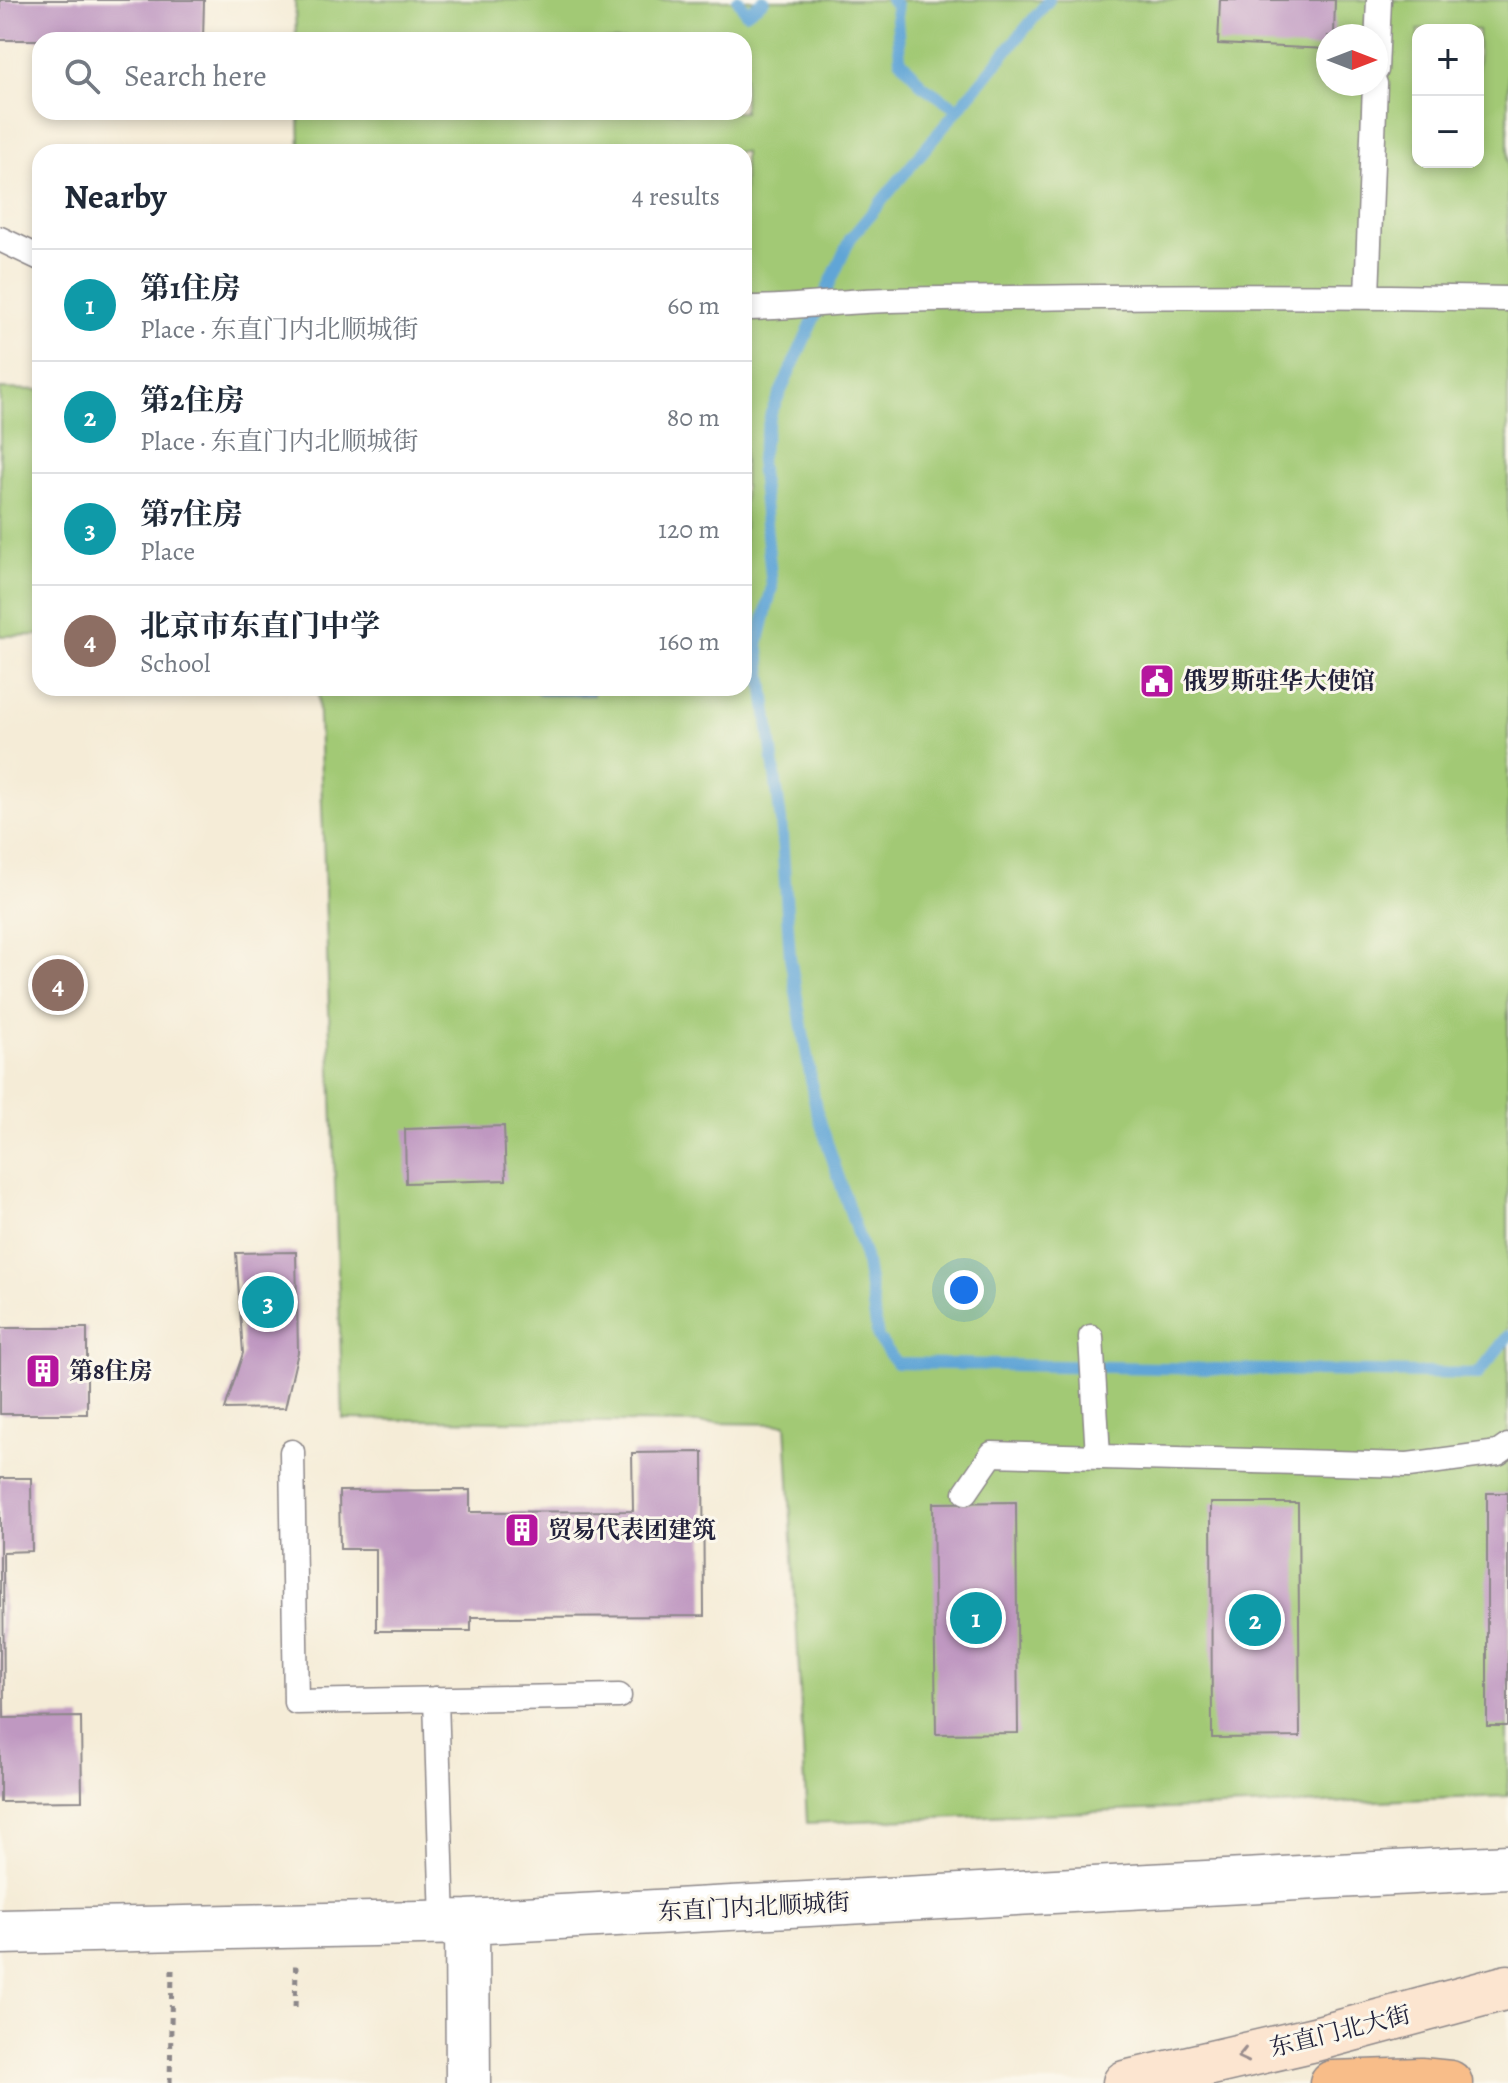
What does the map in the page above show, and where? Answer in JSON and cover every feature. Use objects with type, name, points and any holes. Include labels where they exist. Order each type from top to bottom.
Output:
[{"type":"highway","points":[[1332,2083],[1421,2080],[1450,2083]]},
{"type":"street","name":"东直门内北顺城街","points":[[0,1932],[455,1922],[1508,1867]]},
{"type":"street","points":[[455,1922],[468,2083]]},
{"type":"street","name":"东直门北大街","points":[[1125,2083],[1315,2039],[1508,1987]]},
{"type":"lane","points":[[1378,24],[1379,0]]},
{"type":"lane","points":[[1367,296],[1375,96]]},
{"type":"lane","points":[[0,239],[32,254]]},
{"type":"lane","points":[[752,308],[885,300],[1367,296],[1508,299]]},
{"type":"lane","points":[[1091,1339],[1098,1456]]},
{"type":"lane","points":[[966,1492],[992,1454],[1408,1465],[1498,1453],[1508,1446]]},
{"type":"lane","points":[[292,1452],[296,1702],[619,1696]]},
{"type":"lane","points":[[436,1699],[455,1922]]},
{"type":"path","points":[[295,2010],[296,1968]]},
{"type":"path","points":[[170,2083],[172,1969]]},
{"type":"green space","points":[[295,0],[1508,0],[1508,1796],[807,1823],[786,1424],[343,1419],[318,696],[752,696],[752,144],[300,144],[299,120],[752,120],[752,32],[296,32]]},
{"type":"green space","points":[[0,389],[32,390],[32,635],[0,636]]},
{"type":"building","points":[[0,0],[204,0],[203,32],[32,32],[32,40],[0,40]]},
{"type":"building","points":[[1220,0],[1335,0],[1334,24],[1316,24],[1316,48],[1218,44]]},
{"type":"building","points":[[504,1126],[506,1180],[406,1183],[405,1129]]},
{"type":"building","points":[[296,1252],[298,1352],[285,1408],[225,1409],[243,1353],[236,1253]]},
{"type":"building","name":"第8住房","points":[[0,1328],[87,1328],[87,1414],[0,1414]]},
{"type":"building","name":"贸易代表团建筑","points":[[703,1452],[704,1616],[471,1617],[471,1631],[376,1631],[376,1549],[340,1549],[339,1491],[470,1490],[470,1512],[633,1511],[632,1453]]},
{"type":"building","points":[[0,1478],[31,1478],[32,1551],[3,1552],[4,1718],[81,1717],[82,1801],[0,1802]]},
{"type":"building","points":[[1487,1493],[1508,1493],[1508,1726],[1487,1726]]},
{"type":"building","points":[[1016,1502],[1018,1733],[936,1734],[933,1503]]},
{"type":"building","points":[[1211,1503],[1298,1503],[1300,1737],[1212,1738]]},
{"type":"waterway","points":[[738,0],[746,13],[764,0]]},
{"type":"waterway","points":[[891,0],[896,5],[900,59],[923,86],[958,109]]},
{"type":"waterway","points":[[1049,0],[850,239],[771,413],[760,460],[772,587],[758,644],[781,821],[790,957],[816,1109],[865,1257],[878,1338],[896,1363],[1478,1374],[1508,1336]]},
{"type":"place","name":"俄罗斯驻华大使馆","points":[[1157,681]]},
{"type":"place","name":"北京市东直门中学","points":[[58,985]]},
{"type":"place","name":"第7住房","points":[[268,1302]]},
{"type":"place","name":"第8住房","points":[[43,1371]]},
{"type":"place","name":"贸易代表团建筑","points":[[522,1530]]},
{"type":"place","name":"第1住房","points":[[976,1618]]},
{"type":"place","name":"第2住房","points":[[1255,1620]]}]
